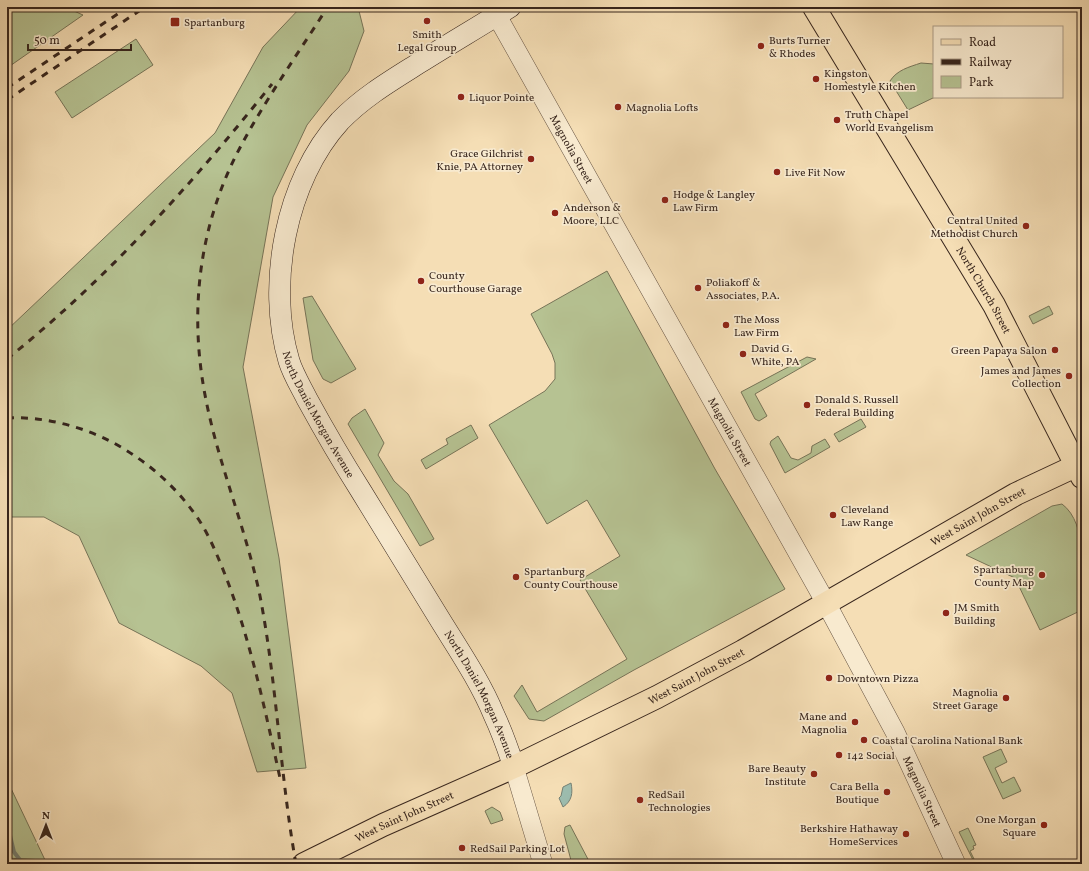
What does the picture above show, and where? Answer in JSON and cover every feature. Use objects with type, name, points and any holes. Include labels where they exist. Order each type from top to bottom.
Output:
[{"type":"main road","name":"North Church Street","points":[[814,7],[994,304],[1080,469]]},
{"type":"main road","name":"North Daniel Morgan Avenue","points":[[500,10],[378,89],[341,120],[331,132],[311,162],[299,188],[290,216],[282,254],[280,291],[281,315],[286,351],[290,364],[300,385],[334,446],[451,637],[485,697],[494,714],[514,767]]},
{"type":"main road","name":"West Saint John Street","points":[[304,864],[383,825],[514,767],[657,697],[826,603],[1016,494],[1080,469]]},
{"type":"street","name":"Magnolia Street","points":[[500,10],[826,603],[895,732],[932,807],[956,864]]},
{"type":"street","name":"North Daniel Morgan Avenue","points":[[514,767],[543,864]]},
{"type":"green space","points":[[17,7],[65,7],[83,15],[7,68],[7,14]]},
{"type":"green space","points":[[301,7],[358,7],[364,31],[349,71],[307,125],[273,197],[243,367],[279,558],[306,768],[257,772],[232,693],[201,666],[119,623],[79,536],[44,517],[7,517],[7,330],[215,133],[263,47]]},
{"type":"green space","points":[[136,39],[153,65],[72,118],[55,92]]},
{"type":"green space","points":[[921,63],[933,64],[933,98],[908,110],[890,81],[896,74]]},
{"type":"green space","points":[[607,271],[715,469],[785,589],[634,670],[544,721],[529,719],[514,696],[522,685],[537,712],[627,659],[580,580],[620,556],[587,500],[547,524],[489,425],[545,391],[555,379],[555,363],[552,354],[531,314]]},
{"type":"green space","points":[[312,296],[356,369],[331,383],[323,379],[313,360],[303,298]]},
{"type":"green space","points":[[1049,306],[1053,314],[1033,324],[1029,316]]},
{"type":"green space","points":[[807,357],[816,359],[755,394],[767,416],[759,421],[755,419],[741,392]]},
{"type":"green space","points":[[365,409],[384,443],[378,455],[394,481],[408,494],[434,539],[420,546],[348,424],[352,418]]},
{"type":"green space","points":[[861,419],[866,427],[839,442],[834,434]]},
{"type":"green space","points":[[471,425],[478,438],[426,469],[421,460],[448,444],[446,439]]},
{"type":"green space","points":[[778,436],[791,458],[798,460],[811,453],[812,446],[825,439],[830,447],[785,473],[770,444],[771,441]]},
{"type":"green space","points":[[1062,504],[1071,513],[1077,525],[1080,538],[1083,569],[1082,610],[1040,630],[1015,578],[966,555],[1052,506]]},
{"type":"green space","points":[[1001,749],[1007,762],[995,768],[1002,783],[1014,777],[1021,791],[1003,799],[983,757]]},
{"type":"green space","points":[[7,780],[45,860],[7,858]]},
{"type":"green space","points":[[492,807],[500,812],[503,820],[491,824],[485,811]]},
{"type":"green space","points":[[570,825],[590,863],[572,864],[564,834],[565,827]]},
{"type":"green space","points":[[968,828],[976,845],[973,846],[974,849],[970,851],[975,861],[983,860],[985,864],[975,864],[959,832]]},
{"type":"shaded area","points":[[571,783],[571,796],[566,805],[563,807],[559,798],[563,787]]},
{"type":"waterway","points":[[7,823],[14,852],[23,864]]},
{"type":"railway","points":[[7,88],[128,7]]},
{"type":"railway","points":[[7,100],[145,7]]},
{"type":"railway","points":[[296,864],[286,797],[266,629],[254,571],[211,425],[201,367],[198,333],[198,300],[201,268],[207,235],[216,204],[228,172],[243,142],[263,108],[327,8]]},
{"type":"railway","points":[[7,359],[79,296],[147,229],[211,158],[272,84]]},
{"type":"railway","points":[[7,418],[47,420],[100,436],[137,457],[160,475],[181,496],[199,520],[210,540],[235,602],[257,676],[280,778]]},
{"type":"place","name":"Smith Legal Group","points":[[427,21]]},
{"type":"place","name":"Spartanburg","points":[[175,22]]},
{"type":"place","name":"Burts Turner & Rhodes","points":[[761,46]]},
{"type":"place","name":"Kingston Homestyle Kitchen","points":[[816,79]]},
{"type":"place","name":"Liquor Pointe","points":[[461,97]]},
{"type":"place","name":"Magnolia Lofts","points":[[618,107]]},
{"type":"place","name":"Truth Chapel World Evangelism","points":[[837,120]]},
{"type":"place","name":"Grace Gilchrist Knie, PA Attorney","points":[[531,159]]},
{"type":"place","name":"Live Fit Now","points":[[777,172]]},
{"type":"place","name":"Hodge & Langley Law Firm","points":[[665,200]]},
{"type":"place","name":"Anderson & Moore, LLC","points":[[555,213]]},
{"type":"place","name":"Central United Methodist Church","points":[[1026,226]]},
{"type":"place","name":"County Courthouse Garage","points":[[421,281]]},
{"type":"place","name":"Poliakoff & Associates, P.A.","points":[[698,288]]},
{"type":"place","name":"The Moss Law Firm","points":[[726,325]]},
{"type":"place","name":"Green Papaya Salon","points":[[1055,350]]},
{"type":"place","name":"David G. White, PA","points":[[743,354]]},
{"type":"place","name":"James and James Collection","points":[[1069,376]]},
{"type":"place","name":"Donald S. Russell Federal Building","points":[[807,405]]},
{"type":"place","name":"Cleveland Law Range","points":[[833,515]]},
{"type":"place","name":"Spartanburg County Map","points":[[1042,575]]},
{"type":"place","name":"Spartanburg County Courthouse","points":[[516,577]]},
{"type":"place","name":"JM Smith Building","points":[[946,613]]},
{"type":"place","name":"Downtown Pizza","points":[[829,678]]},
{"type":"place","name":"Magnolia Street Garage","points":[[1006,698]]},
{"type":"place","name":"Mane and Magnolia","points":[[855,722]]},
{"type":"place","name":"Coastal Carolina National Bank","points":[[864,740]]},
{"type":"place","name":"142 Social","points":[[839,755]]},
{"type":"place","name":"Bare Beauty Institute","points":[[814,774]]},
{"type":"place","name":"Cara Bella Boutique","points":[[887,792]]},
{"type":"place","name":"RedSail Technologies","points":[[640,800]]},
{"type":"place","name":"One Morgan Square","points":[[1044,825]]},
{"type":"place","name":"Berkshire Hathaway HomeServices","points":[[906,834]]},
{"type":"place","name":"RedSail Parking Lot","points":[[462,848]]}]
